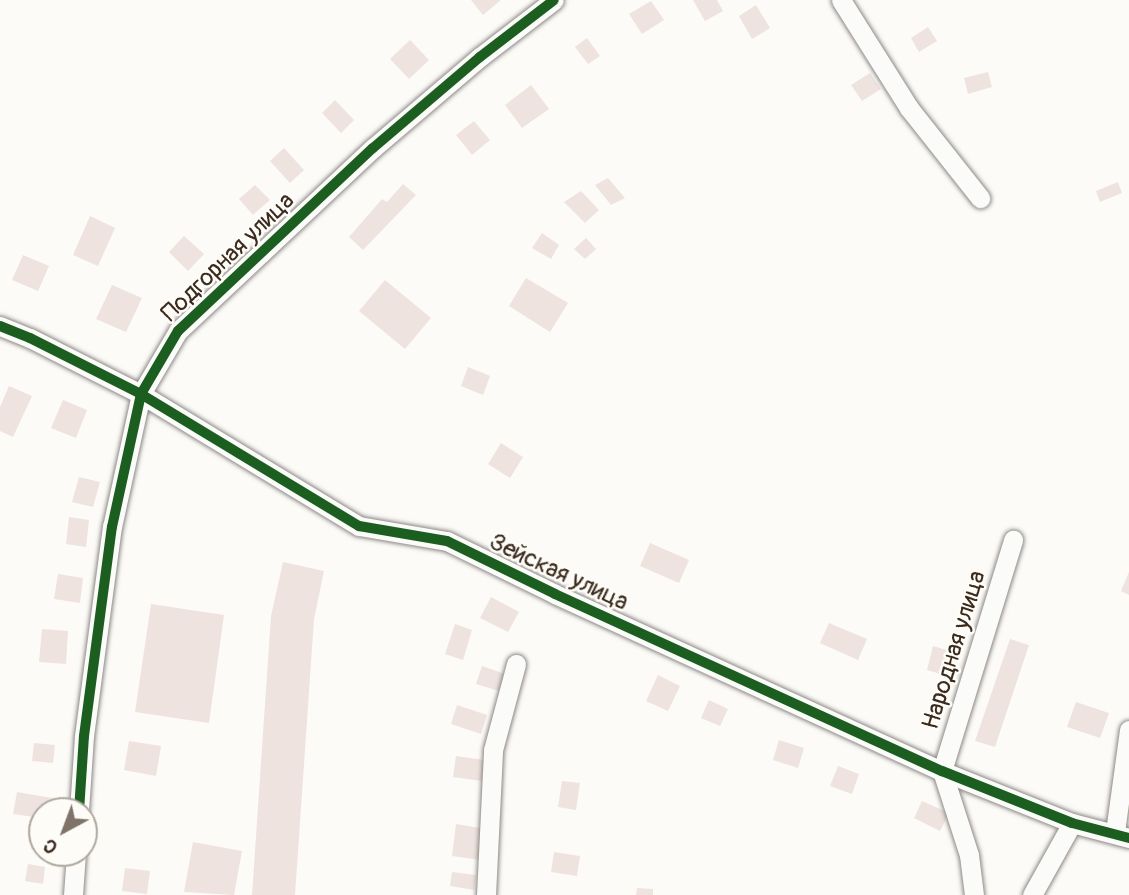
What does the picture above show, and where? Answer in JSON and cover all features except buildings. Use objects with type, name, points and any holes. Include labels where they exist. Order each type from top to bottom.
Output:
[{"type":"street","name":"Подгорная улица","points":[[80,797],[85,736],[112,527],[141,394],[177,331],[373,148],[480,57],[554,0]]},
{"type":"street","points":[[841,0],[909,108],[980,198]]},
{"type":"street","name":"Зейская улица","points":[[0,326],[30,338],[141,394],[359,526],[447,541],[568,600],[942,771],[1072,823],[1122,835]]},
{"type":"street","name":"Народная улица","points":[[942,771],[1013,540]]},
{"type":"street","points":[[486,895],[493,750],[516,664]]},
{"type":"street","points":[[1122,835],[1129,730]]},
{"type":"street","points":[[942,771],[969,855],[974,895]]},
{"type":"street","points":[[1032,895],[1072,823]]},
{"type":"street","points":[[73,895],[75,867]]},
{"type":"cycle path","points":[[80,797],[84,736],[112,527],[141,394],[178,331],[373,148],[480,57],[554,0]]},
{"type":"cycle path","points":[[0,326],[30,338],[141,394],[359,526],[447,541],[555,594],[942,771],[1072,823],[1129,838]]}]
